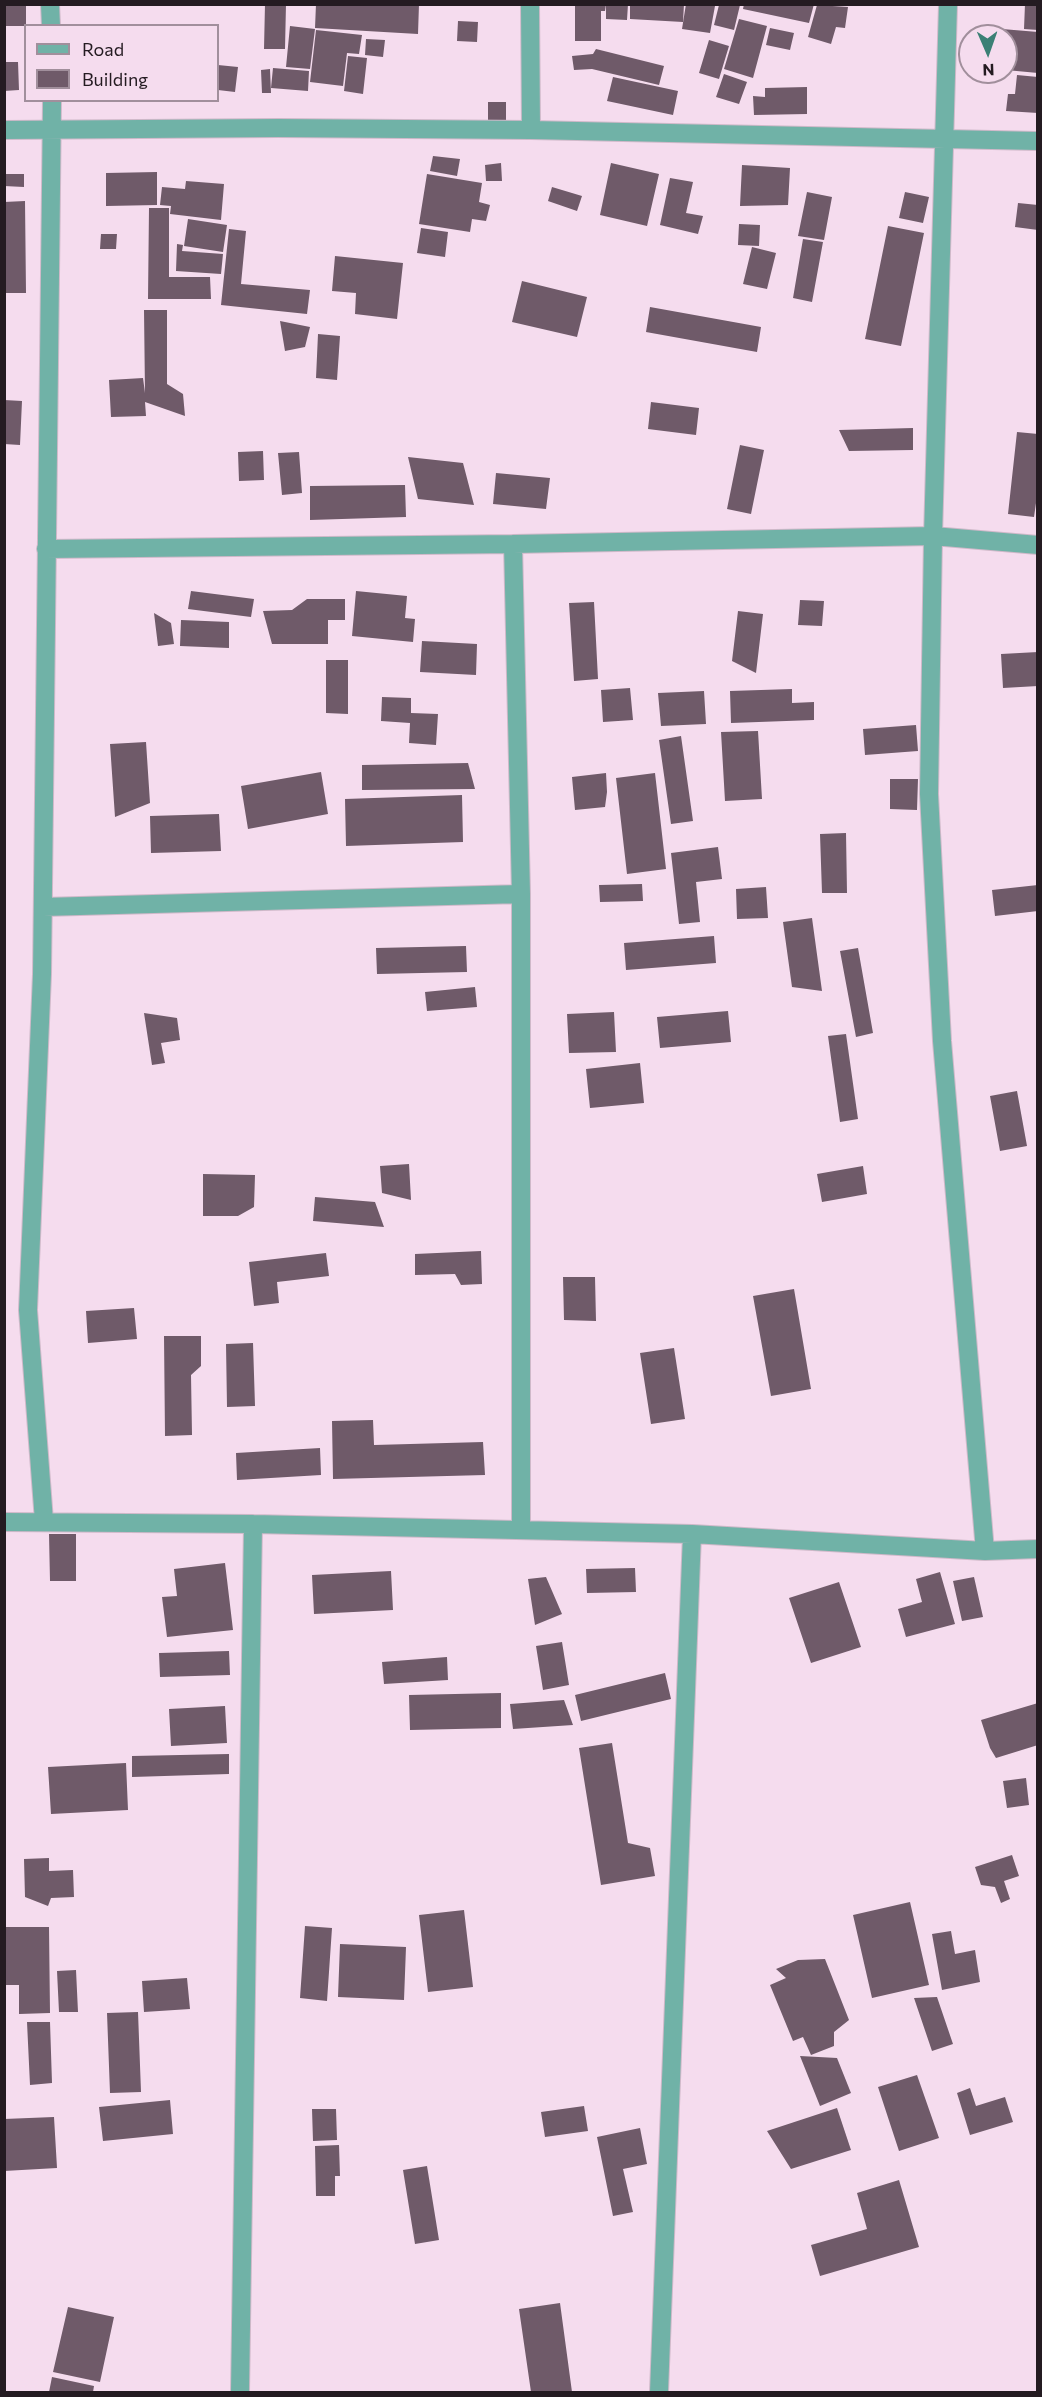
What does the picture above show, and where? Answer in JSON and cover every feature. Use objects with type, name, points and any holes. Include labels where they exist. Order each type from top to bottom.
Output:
[{"type":"street","points":[[50,4],[51,24]]},
{"type":"street","points":[[530,4],[531,130]]},
{"type":"street","points":[[948,4],[933,536],[929,794],[942,1041],[985,1551]]},
{"type":"street","points":[[44,1521],[28,1310],[43,907],[51,102]]},
{"type":"street","points":[[4,130],[531,130],[1038,141]]},
{"type":"street","points":[[46,549],[513,544],[933,536],[1038,545]]},
{"type":"street","points":[[513,544],[521,894],[521,1530]]},
{"type":"street","points":[[43,907],[521,894]]},
{"type":"street","points":[[4,1522],[253,1524],[692,1534],[985,1551],[1038,1549]]},
{"type":"street","points":[[240,2392],[253,1524]]},
{"type":"street","points":[[659,2392],[692,1534]]},
{"type":"building","points":[[265,4],[286,4],[285,49],[264,49]]},
{"type":"building","points":[[316,4],[419,4],[418,34],[315,28]]},
{"type":"building","points":[[575,4],[606,4],[605,11],[601,11],[601,41],[575,41]]},
{"type":"building","points":[[606,4],[628,4],[627,20],[606,19]]},
{"type":"building","points":[[630,4],[684,4],[683,22],[630,19]]},
{"type":"building","points":[[686,4],[715,6],[710,33],[682,29]]},
{"type":"building","points":[[744,4],[814,4],[809,23],[743,9]]},
{"type":"building","points":[[1025,4],[1038,4],[1038,30],[1024,29]]},
{"type":"building","points":[[4,5],[26,5],[26,24],[24,26],[4,26]]},
{"type":"building","points":[[719,5],[740,5],[734,30],[714,25]]},
{"type":"building","points":[[817,5],[848,7],[845,28],[836,27],[831,44],[808,37]]},
{"type":"building","points":[[739,19],[767,26],[753,78],[724,69]]},
{"type":"building","points":[[458,21],[478,22],[477,42],[457,41]]},
{"type":"building","points":[[290,26],[315,29],[310,69],[286,67]]},
{"type":"building","points":[[770,28],[794,33],[790,50],[766,45]]},
{"type":"building","points":[[316,30],[362,35],[359,54],[347,53],[343,86],[310,82]]},
{"type":"building","points":[[1018,30],[1038,32],[1038,73],[1018,71]]},
{"type":"building","points":[[366,39],[385,40],[383,57],[365,55]]},
{"type":"building","points":[[709,40],[729,46],[719,79],[699,73]]},
{"type":"building","points":[[596,49],[664,66],[659,85],[592,69],[574,70],[572,56],[593,54]]},
{"type":"building","points":[[348,56],[367,58],[363,94],[344,91]]},
{"type":"building","points":[[4,62],[18,62],[19,90],[4,91]]},
{"type":"building","points":[[219,65],[238,67],[235,92],[219,90]]},
{"type":"building","points":[[273,68],[309,71],[308,91],[271,88]]},
{"type":"building","points":[[270,69],[271,93],[262,93],[261,70]]},
{"type":"building","points":[[724,74],[747,82],[739,104],[716,97]]},
{"type":"building","points":[[1018,75],[1038,77],[1038,113],[1006,111],[1008,94],[1015,94]]},
{"type":"building","points":[[613,77],[678,91],[673,115],[607,101]]},
{"type":"building","points":[[807,87],[807,114],[754,115],[753,96],[765,97],[765,88]]},
{"type":"building","points":[[488,102],[506,102],[506,120],[488,120]]},
{"type":"building","points":[[433,156],[460,159],[457,176],[430,171]]},
{"type":"building","points":[[501,163],[502,181],[486,181],[485,165]]},
{"type":"building","points":[[611,163],[659,174],[647,226],[600,215]]},
{"type":"building","points":[[742,165],[790,168],[788,205],[740,206]]},
{"type":"building","points":[[157,172],[157,205],[106,206],[106,173]]},
{"type":"building","points":[[4,174],[24,174],[24,187],[4,186]]},
{"type":"building","points":[[427,174],[482,183],[479,202],[490,205],[486,221],[472,219],[470,232],[419,224]]},
{"type":"building","points":[[670,178],[693,182],[686,213],[703,216],[698,234],[660,225]]},
{"type":"building","points":[[186,181],[224,184],[221,220],[170,214],[171,206],[160,205],[162,187],[185,189]]},
{"type":"building","points":[[552,187],[582,196],[577,211],[548,201]]},
{"type":"building","points":[[807,192],[832,197],[824,240],[798,236]]},
{"type":"building","points":[[905,192],[929,197],[923,223],[899,218]]},
{"type":"building","points":[[25,201],[26,293],[4,293],[4,202]]},
{"type":"building","points":[[1018,203],[1038,205],[1038,230],[1015,227]]},
{"type":"building","points":[[149,208],[169,208],[169,277],[210,277],[211,299],[148,299]]},
{"type":"building","points":[[188,219],[227,225],[223,252],[184,246]]},
{"type":"building","points":[[739,224],[760,225],[759,246],[738,245]]},
{"type":"building","points":[[888,226],[924,233],[901,346],[865,339]]},
{"type":"building","points":[[421,228],[448,232],[445,257],[417,253]]},
{"type":"building","points":[[229,229],[246,231],[241,284],[310,290],[307,314],[221,305]]},
{"type":"building","points":[[101,234],[117,234],[116,249],[100,249]]},
{"type":"building","points":[[803,239],[823,242],[812,302],[793,298]]},
{"type":"building","points":[[177,244],[183,245],[182,251],[223,254],[221,274],[176,271]]},
{"type":"building","points":[[752,247],[776,253],[767,289],[743,284]]},
{"type":"building","points":[[335,256],[403,263],[397,319],[355,314],[356,293],[332,291]]},
{"type":"building","points":[[522,281],[587,297],[577,337],[512,322]]},
{"type":"building","points":[[650,307],[761,327],[757,352],[646,332]]},
{"type":"building","points":[[144,310],[167,310],[167,384],[183,394],[185,416],[145,402],[146,416],[111,417],[109,380],[143,378],[145,393]]},
{"type":"building","points":[[280,321],[310,327],[305,347],[285,351]]},
{"type":"building","points":[[318,334],[340,336],[337,380],[316,378]]},
{"type":"building","points":[[4,400],[22,401],[20,445],[4,444]]},
{"type":"building","points":[[651,402],[699,408],[696,435],[648,429]]},
{"type":"building","points":[[913,428],[913,450],[849,451],[839,430]]},
{"type":"building","points":[[1017,432],[1038,434],[1038,489],[1034,517],[1008,514]]},
{"type":"building","points":[[740,445],[764,450],[751,514],[727,509]]},
{"type":"building","points":[[263,451],[264,480],[239,481],[238,452]]},
{"type":"building","points":[[299,452],[302,493],[282,495],[278,453]]},
{"type":"building","points":[[408,457],[463,463],[474,505],[418,499]]},
{"type":"building","points":[[496,473],[550,478],[546,509],[493,504]]},
{"type":"building","points":[[405,485],[406,517],[310,520],[310,486]]},
{"type":"building","points":[[191,591],[254,599],[251,617],[188,609]]},
{"type":"building","points":[[356,591],[407,596],[405,618],[415,619],[413,642],[352,636]]},
{"type":"building","points":[[307,599],[345,599],[345,620],[328,620],[328,644],[272,644],[263,611],[292,610]]},
{"type":"building","points":[[800,600],[824,601],[822,626],[798,625]]},
{"type":"building","points":[[594,602],[598,679],[574,681],[569,603]]},
{"type":"building","points":[[738,611],[763,614],[756,673],[732,661]]},
{"type":"building","points":[[154,613],[171,623],[174,644],[158,646]]},
{"type":"building","points":[[181,620],[229,622],[229,648],[180,646]]},
{"type":"building","points":[[422,641],[477,644],[476,675],[420,672]]},
{"type":"building","points":[[1038,652],[1038,686],[1003,688],[1001,654]]},
{"type":"building","points":[[326,660],[348,660],[348,714],[326,713]]},
{"type":"building","points":[[630,688],[633,720],[603,722],[601,690]]},
{"type":"building","points":[[792,689],[792,703],[814,702],[814,720],[731,723],[730,691]]},
{"type":"building","points":[[704,691],[706,724],[661,726],[658,693]]},
{"type":"building","points":[[382,697],[411,698],[411,713],[438,714],[436,745],[409,743],[410,723],[381,721]]},
{"type":"building","points":[[916,725],[918,751],[865,755],[863,729]]},
{"type":"building","points":[[758,731],[762,799],[725,801],[721,732]]},
{"type":"building","points":[[681,736],[693,821],[671,824],[659,740]]},
{"type":"building","points":[[146,742],[150,803],[115,817],[110,744]]},
{"type":"building","points":[[468,763],[475,789],[362,790],[362,765]]},
{"type":"building","points":[[321,772],[328,814],[248,829],[241,786]]},
{"type":"building","points":[[606,773],[605,807],[575,810],[572,777]]},
{"type":"building","points":[[655,773],[666,869],[627,874],[616,778]]},
{"type":"building","points":[[890,779],[918,779],[917,810],[890,809]]},
{"type":"building","points":[[462,795],[463,842],[346,846],[345,799]]},
{"type":"building","points":[[219,814],[221,851],[151,853],[150,816]]},
{"type":"building","points":[[846,833],[847,893],[822,893],[820,834]]},
{"type":"building","points":[[718,847],[722,879],[696,882],[700,922],[679,924],[671,853]]},
{"type":"building","points":[[642,884],[643,901],[600,902],[599,885]]},
{"type":"building","points":[[1038,885],[1038,911],[995,916],[992,890]]},
{"type":"building","points":[[766,887],[768,918],[737,919],[736,889]]},
{"type":"building","points":[[812,918],[822,991],[792,987],[783,922]]},
{"type":"building","points":[[714,936],[716,963],[626,970],[624,943]]},
{"type":"building","points":[[466,946],[467,972],[377,974],[376,948]]},
{"type":"building","points":[[858,948],[873,1033],[856,1037],[840,951]]},
{"type":"building","points":[[475,987],[477,1007],[427,1011],[425,992]]},
{"type":"building","points":[[728,1011],[731,1042],[660,1048],[657,1017]]},
{"type":"building","points":[[614,1012],[616,1052],[569,1053],[567,1014]]},
{"type":"building","points":[[144,1013],[177,1018],[180,1040],[161,1043],[165,1063],[152,1065]]},
{"type":"building","points":[[846,1034],[858,1119],[840,1122],[828,1036]]},
{"type":"building","points":[[640,1063],[644,1103],[590,1108],[586,1069]]},
{"type":"building","points":[[1017,1091],[1027,1146],[1000,1151],[990,1096]]},
{"type":"building","points":[[409,1164],[411,1200],[382,1193],[380,1166]]},
{"type":"building","points":[[863,1166],[867,1194],[822,1202],[817,1174]]},
{"type":"building","points":[[203,1174],[255,1175],[254,1207],[238,1216],[203,1216]]},
{"type":"building","points":[[315,1197],[375,1202],[384,1227],[313,1221]]},
{"type":"building","points":[[481,1251],[482,1284],[461,1285],[455,1274],[415,1275],[415,1254]]},
{"type":"building","points":[[326,1253],[329,1276],[277,1282],[279,1303],[254,1306],[249,1262]]},
{"type":"building","points":[[563,1277],[595,1277],[596,1321],[564,1320]]},
{"type":"building","points":[[794,1289],[811,1389],[771,1396],[753,1296]]},
{"type":"building","points":[[134,1308],[137,1339],[88,1343],[86,1311]]},
{"type":"building","points":[[164,1336],[201,1336],[201,1366],[191,1375],[192,1435],[165,1436]]},
{"type":"building","points":[[253,1343],[255,1406],[227,1407],[226,1344]]},
{"type":"building","points":[[674,1348],[685,1419],[651,1424],[640,1353]]},
{"type":"building","points":[[373,1420],[374,1445],[483,1442],[485,1475],[333,1479],[332,1421]]},
{"type":"building","points":[[320,1448],[321,1475],[237,1480],[236,1453]]},
{"type":"building","points":[[49,1534],[76,1534],[76,1581],[50,1581]]},
{"type":"building","points":[[225,1563],[233,1630],[167,1637],[162,1597],[177,1596],[174,1569]]},
{"type":"building","points":[[635,1568],[636,1592],[587,1593],[586,1569]]},
{"type":"building","points":[[391,1571],[393,1610],[314,1614],[312,1575]]},
{"type":"building","points":[[940,1572],[955,1624],[906,1637],[898,1609],[922,1602],[916,1579]]},
{"type":"building","points":[[546,1577],[562,1614],[535,1625],[528,1579]]},
{"type":"building","points":[[974,1577],[983,1617],[962,1621],[953,1581]]},
{"type":"building","points":[[839,1582],[861,1647],[811,1663],[789,1598]]},
{"type":"building","points":[[562,1642],[569,1685],[543,1690],[536,1646]]},
{"type":"building","points":[[229,1651],[230,1675],[160,1677],[159,1653]]},
{"type":"building","points":[[447,1657],[448,1680],[384,1684],[382,1662]]},
{"type":"building","points":[[665,1673],[671,1699],[581,1721],[575,1695]]},
{"type":"building","points":[[501,1693],[501,1728],[410,1730],[409,1695]]},
{"type":"building","points":[[564,1700],[573,1725],[513,1729],[510,1704]]},
{"type":"building","points":[[1038,1703],[1038,1745],[996,1758],[990,1748],[981,1720]]},
{"type":"building","points":[[225,1706],[227,1743],[171,1746],[169,1709]]},
{"type":"building","points":[[612,1743],[628,1843],[650,1848],[655,1876],[601,1885],[579,1748]]},
{"type":"building","points":[[229,1754],[229,1774],[132,1777],[132,1756]]},
{"type":"building","points":[[126,1763],[128,1810],[51,1814],[48,1767]]},
{"type":"building","points":[[1026,1778],[1029,1805],[1007,1808],[1003,1781]]},
{"type":"building","points":[[1012,1855],[1019,1876],[1004,1881],[1010,1899],[1001,1903],[995,1887],[981,1885],[975,1867]]},
{"type":"building","points":[[49,1858],[49,1871],[73,1870],[74,1897],[51,1898],[48,1906],[25,1897],[24,1859]]},
{"type":"building","points":[[910,1902],[929,1985],[872,1998],[853,1915]]},
{"type":"building","points":[[464,1910],[473,1987],[428,1992],[419,1915]]},
{"type":"building","points":[[305,1926],[332,1928],[327,2001],[300,1998]]},
{"type":"building","points":[[4,1927],[49,1927],[50,2013],[19,2014],[19,1985],[4,1985]]},
{"type":"building","points":[[951,1931],[955,1954],[975,1950],[980,1982],[942,1990],[932,1934]]},
{"type":"building","points":[[340,1944],[406,1947],[404,2000],[338,1997]]},
{"type":"building","points":[[825,1959],[849,2020],[834,2032],[834,2046],[811,2055],[803,2037],[793,2041],[770,1985],[786,1978],[776,1969],[798,1960]]},
{"type":"building","points":[[76,1970],[78,2012],[59,2012],[57,1971]]},
{"type":"building","points":[[187,1978],[190,2009],[144,2012],[142,1981]]},
{"type":"building","points":[[937,1997],[953,2044],[932,2051],[914,1998]]},
{"type":"building","points":[[138,2012],[141,2092],[110,2093],[107,2013]]},
{"type":"building","points":[[27,2022],[50,2022],[52,2083],[30,2085]]},
{"type":"building","points":[[800,2056],[837,2058],[851,2093],[820,2106]]},
{"type":"building","points":[[917,2075],[939,2138],[899,2151],[878,2087]]},
{"type":"building","points":[[970,2088],[976,2106],[1005,2097],[1013,2122],[970,2135],[957,2093]]},
{"type":"building","points":[[170,2100],[173,2134],[103,2141],[99,2107]]},
{"type":"building","points":[[584,2106],[588,2131],[545,2137],[541,2112]]},
{"type":"building","points":[[837,2108],[851,2150],[791,2169],[767,2131]]},
{"type":"building","points":[[312,2109],[336,2109],[337,2140],[313,2141]]},
{"type":"building","points":[[54,2117],[57,2168],[4,2171],[4,2119]]},
{"type":"building","points":[[640,2128],[647,2164],[623,2169],[633,2212],[613,2216],[597,2137]]},
{"type":"building","points":[[339,2145],[340,2176],[335,2176],[335,2196],[316,2196],[315,2146]]},
{"type":"building","points":[[427,2166],[439,2240],[415,2244],[403,2170]]},
{"type":"building","points":[[899,2180],[919,2247],[820,2276],[811,2245],[867,2229],[857,2193]]},
{"type":"building","points":[[560,2303],[572,2392],[531,2392],[519,2309]]},
{"type":"building","points":[[68,2307],[114,2317],[100,2382],[53,2372]]},
{"type":"building","points":[[52,2377],[94,2386],[93,2392],[49,2392]]}]
